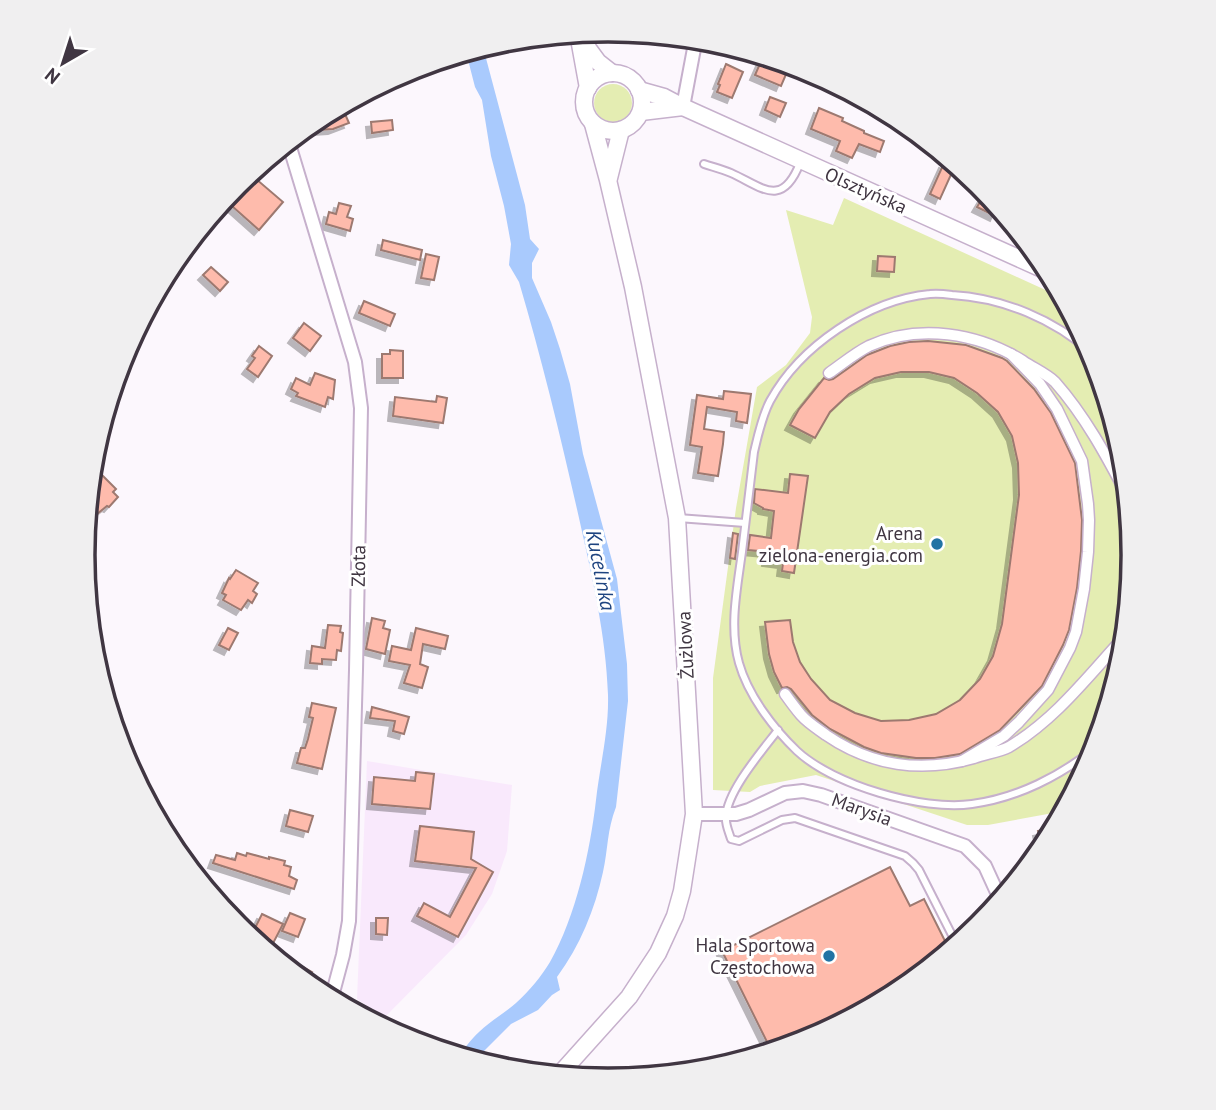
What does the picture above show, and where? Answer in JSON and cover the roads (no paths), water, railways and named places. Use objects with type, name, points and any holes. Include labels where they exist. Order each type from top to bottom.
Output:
[{"type":"street","points":[[580,43],[588,88]]},
{"type":"street","points":[[584,43],[598,62],[612,73]]},
{"type":"street","points":[[641,112],[683,107],[694,49]]},
{"type":"street","points":[[612,73],[630,79],[639,90],[642,103],[636,120],[621,130],[611,131],[593,124],[584,106],[588,88],[594,80],[612,73]]},
{"type":"street","name":"Olsztyńska","points":[[639,90],[664,97],[1030,264]]},
{"type":"street","name":"Żużlowa","points":[[567,1066],[629,997],[658,953],[682,891],[694,814],[677,518],[633,287],[593,124]]},
{"type":"street","name":"Żużlowa","points":[[608,180],[621,130]]},
{"type":"street","name":"Złota","points":[[291,152],[355,362],[361,408],[349,921],[344,955],[334,989]]},
{"type":"street","points":[[829,373],[870,346],[894,337],[914,333],[953,335],[978,341],[1011,354],[1053,380],[1098,440],[1114,470]]},
{"type":"street","points":[[962,761],[1004,736],[1048,690],[1076,632],[1084,589],[1089,520],[1082,461],[1057,409],[1040,384],[1011,354]]},
{"type":"street","points":[[785,694],[802,716],[839,744],[856,753],[896,765],[941,765],[1007,748],[1051,717],[1112,650]]},
{"type":"street","name":"Marysia","points":[[694,814],[736,814],[785,793],[821,794],[965,846],[985,866],[996,890]]},
{"type":"lane","points":[[704,164],[728,171],[766,191],[777,191],[791,180],[801,161]]},
{"type":"lane","points":[[1073,339],[1027,312],[995,301],[932,293],[901,300],[858,317],[810,351],[788,374],[770,401],[754,452],[734,608],[734,637],[739,663],[748,686],[778,730],[798,752],[826,771],[885,794],[913,802],[971,804],[1031,788],[1077,762]]},
{"type":"lane","points":[[677,518],[745,523]]},
{"type":"lane","points":[[778,730],[736,787],[726,814],[731,839],[738,841],[782,820],[795,818],[905,856],[919,870],[952,935]]},
{"type":"water","name":"Kucelinka","points":[[486,57],[525,205],[530,239],[539,249],[532,263],[532,278],[551,322],[570,384],[583,454],[617,579],[627,664],[628,701],[616,807],[603,872],[586,927],[557,977],[560,990],[538,1010],[511,1024],[482,1053],[465,1048],[534,984],[550,962],[567,925],[590,841],[608,708],[607,672],[589,562],[536,341],[519,282],[509,265],[511,244],[504,206],[491,156],[482,100],[475,87],[468,61]]},
{"type":"place","name":"Arena zielona-energia.com","points":[[937,544]]},
{"type":"place","name":"Hala Sportowa Częstochowa","points":[[829,956]]}]
